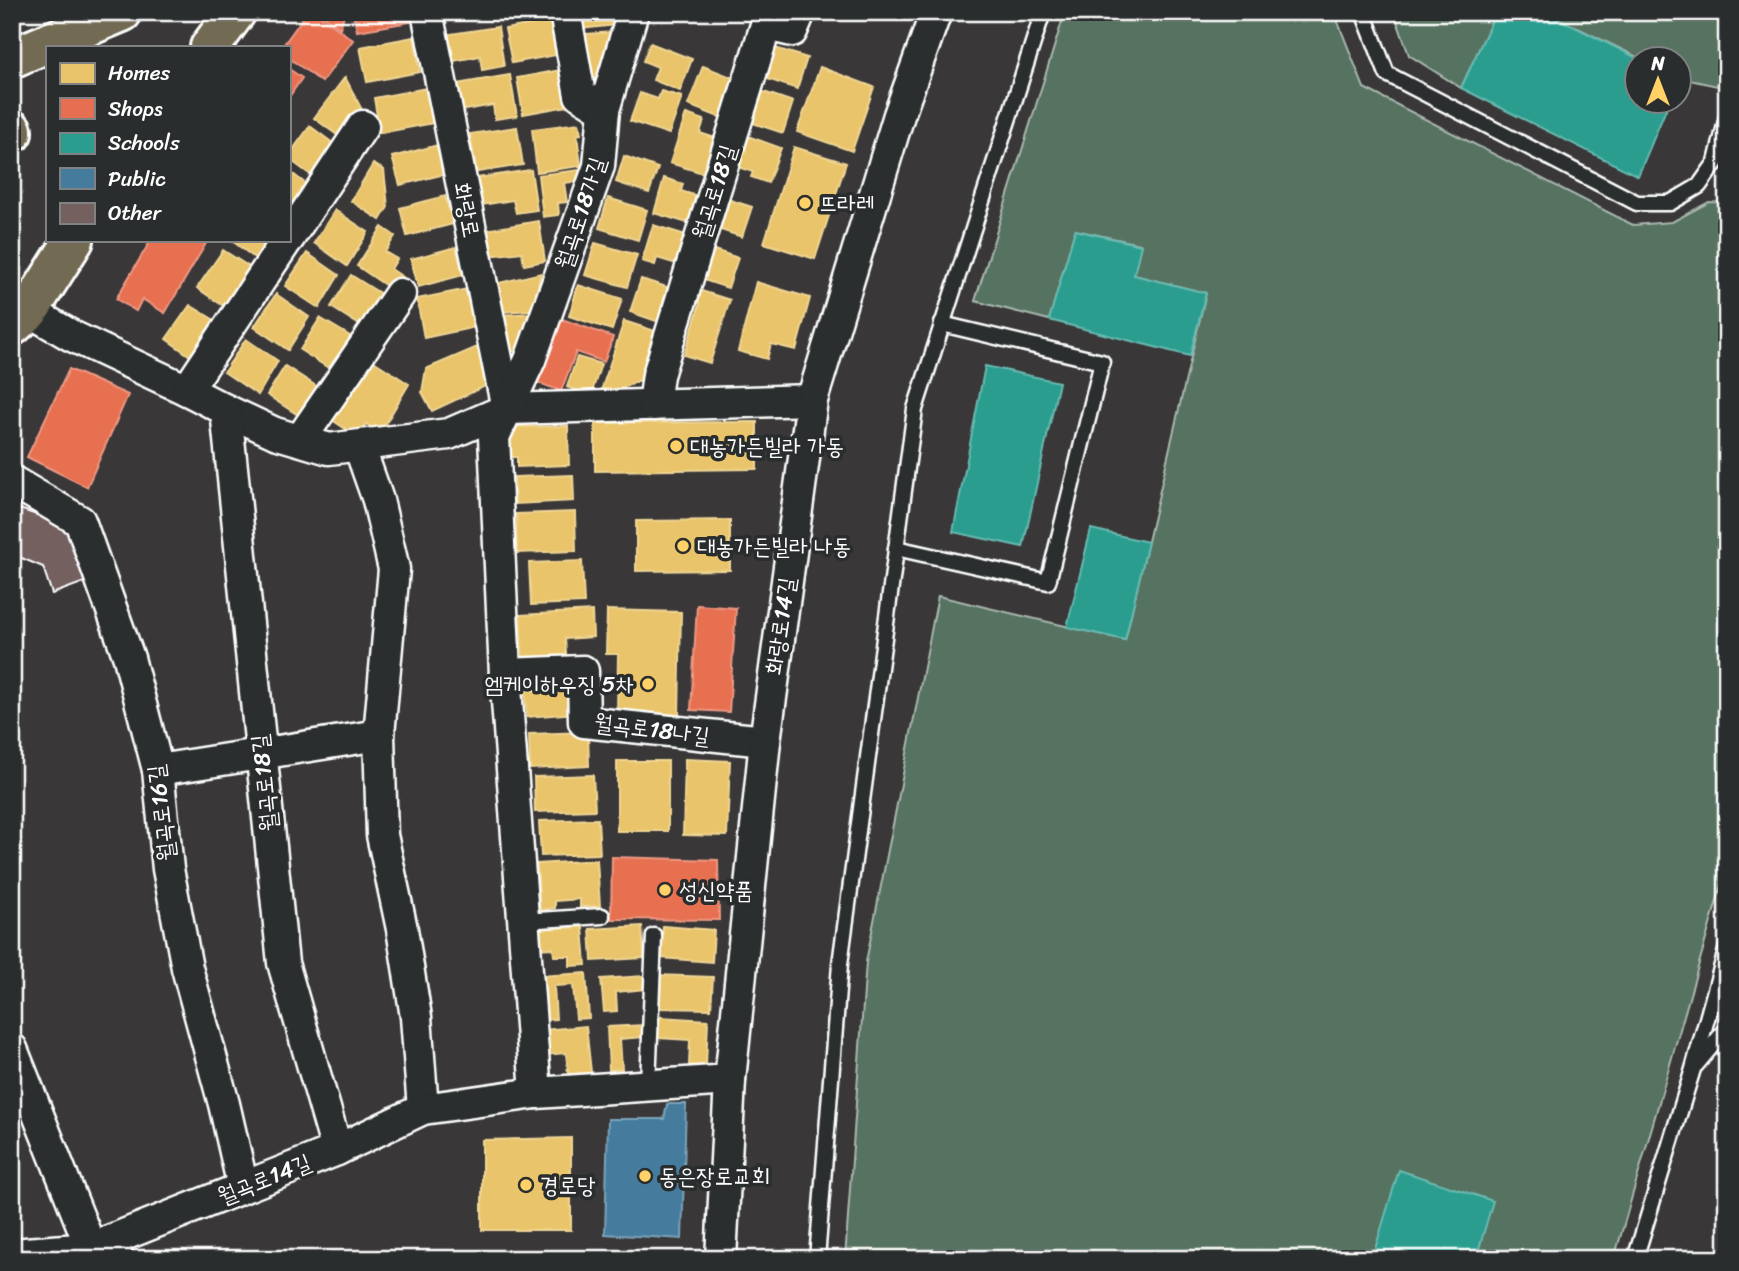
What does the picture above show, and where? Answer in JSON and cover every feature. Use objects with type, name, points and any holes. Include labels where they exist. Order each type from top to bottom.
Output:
[{"type":"main road","points":[[12,58],[122,12]]},
{"type":"main road","points":[[211,46],[236,12]]},
{"type":"main road","points":[[20,318],[73,242]]},
{"type":"street","name":"화랑로","points":[[426,12],[507,409]]},
{"type":"street","points":[[565,12],[580,95],[604,110]]},
{"type":"street","name":"월곡로18가길","points":[[507,409],[530,360],[599,166],[604,110],[633,12]]},
{"type":"street","name":"월곡로18길","points":[[654,405],[657,375],[766,25],[792,32],[800,12]]},
{"type":"street","name":"화랑로14길","points":[[721,1259],[730,1080],[765,741],[812,400],[899,115],[936,12]]},
{"type":"street","points":[[290,236],[363,126]]},
{"type":"street","points":[[187,390],[286,242]]},
{"type":"street","points":[[300,440],[400,294]]},
{"type":"street","points":[[20,318],[72,336],[275,433],[329,449],[449,434],[507,409],[812,400]]},
{"type":"street","points":[[507,409],[494,438],[505,674],[536,1093]]},
{"type":"street","name":"월곡로18길","points":[[226,410],[283,963],[337,1150]]},
{"type":"street","points":[[359,446],[378,500],[394,569],[379,735],[382,835],[402,929],[416,1017],[423,1109]]},
{"type":"street","name":"월곡로16길","points":[[12,481],[80,521],[129,658],[158,770],[168,869],[187,968],[224,1104],[243,1187]]},
{"type":"street","name":"월곡로18나길","points":[[505,674],[583,671],[584,722],[765,741]]},
{"type":"street","points":[[158,770],[379,735]]},
{"type":"street","points":[[12,1049],[91,1248],[12,1254]]},
{"type":"street","name":"월곡로14길","points":[[91,1248],[123,1247],[243,1187],[337,1150],[423,1109],[536,1093],[730,1080]]},
{"type":"lane","points":[[817,1259],[840,964],[915,409],[1043,12]]},
{"type":"lane","points":[[1363,12],[1387,74],[1637,203],[1670,203],[1699,186],[1716,162],[1727,117]]},
{"type":"lane","points":[[896,548],[1048,582],[1102,362],[942,324]]},
{"type":"lane","points":[[523,922],[602,916]]},
{"type":"lane","points":[[648,1085],[654,936]]},
{"type":"lane","points":[[1635,1259],[1727,947]]},
{"type":"lane","points":[[1693,1069],[1727,1028]]},
{"type":"green space","points":[[1065,12],[1334,12],[1364,88],[1633,225],[1672,222],[1709,202],[1727,203],[1727,866],[1614,1259],[845,1259],[866,962],[938,596],[1125,640],[1206,293],[1134,275],[1140,244],[1075,230],[1049,320],[975,301]]},
{"type":"green space","points":[[1394,12],[1496,12],[1461,88],[1409,55]]},
{"type":"green space","points":[[1545,12],[1727,12],[1727,88],[1694,81],[1694,46],[1624,46],[1624,51]]},
{"type":"building: Homes","points":[[580,12],[615,12],[616,25],[581,29]]},
{"type":"building: Homes","points":[[550,21],[556,55],[512,63],[505,29]]},
{"type":"building: Homes","points":[[498,27],[504,66],[482,70],[480,56],[448,62],[443,35]]},
{"type":"building: Homes","points":[[614,32],[604,79],[591,80],[586,34]]},
{"type":"building: Homes","points":[[414,37],[420,72],[367,82],[360,47]]},
{"type":"building: Homes","points":[[650,43],[692,59],[680,91],[653,80],[658,67],[643,61]]},
{"type":"building: Homes","points":[[769,46],[807,58],[797,89],[759,76]]},
{"type":"building: Homes","points":[[703,66],[739,80],[724,119],[688,105]]},
{"type":"building: Homes","points":[[820,67],[874,87],[852,151],[797,132]]},
{"type":"building: Homes","points":[[561,70],[568,106],[523,114],[517,78]]},
{"type":"building: Homes","points":[[510,75],[517,116],[495,119],[493,105],[460,111],[456,84]]},
{"type":"building: Homes","points":[[345,77],[364,114],[344,140],[314,118]]},
{"type":"building: Homes","points":[[427,88],[434,123],[380,133],[374,98]]},
{"type":"building: Homes","points":[[755,89],[793,102],[783,133],[744,120]]},
{"type":"building: Homes","points":[[661,91],[682,97],[669,134],[630,121],[640,93],[658,99]]},
{"type":"building: Homes","points":[[686,114],[704,120],[700,133],[718,139],[706,174],[670,163]]},
{"type":"building: Homes","points":[[579,123],[581,134],[577,135],[581,166],[537,172],[532,129]]},
{"type":"building: Homes","points":[[310,126],[338,147],[315,178],[290,160],[290,154]]},
{"type":"building: Homes","points":[[517,127],[523,165],[477,172],[470,134]]},
{"type":"building: Homes","points":[[742,134],[781,148],[768,183],[751,177],[753,172],[732,165]]},
{"type":"building: Homes","points":[[438,145],[445,174],[400,185],[392,157]]},
{"type":"building: Homes","name":"뜨라레","points":[[794,147],[846,163],[815,259],[764,243]]},
{"type":"building: Homes","points":[[624,156],[658,168],[649,193],[616,182]]},
{"type":"building: Homes","points":[[373,164],[384,170],[388,207],[380,220],[351,201]]},
{"type":"building: Homes","points":[[531,170],[537,210],[516,213],[513,200],[481,205],[476,178]]},
{"type":"building: Homes","points":[[579,170],[581,181],[564,183],[567,202],[558,203],[559,215],[543,217],[538,175]]},
{"type":"building: Homes","points":[[290,172],[310,187],[290,214]]},
{"type":"building: Homes","points":[[664,178],[683,184],[681,191],[700,197],[691,224],[654,213]]},
{"type":"building: Homes","points":[[445,196],[453,224],[407,236],[400,208]]},
{"type":"building: Homes","points":[[608,198],[647,210],[638,240],[599,228]]},
{"type":"building: Homes","points":[[724,198],[752,207],[742,237],[715,228]]},
{"type":"building: Homes","points":[[335,210],[368,232],[347,266],[314,243]]},
{"type":"building: Homes","points":[[539,221],[545,261],[524,265],[522,252],[489,256],[485,230]]},
{"type":"building: Homes","points":[[653,225],[689,236],[680,265],[657,258],[655,265],[642,261]]},
{"type":"building: Homes","points":[[382,227],[395,236],[385,252],[397,259],[391,269],[403,277],[394,291],[357,266]]},
{"type":"building: Homes","points":[[234,242],[269,242],[256,259]]},
{"type":"building: Homes","points":[[595,243],[637,255],[627,287],[585,275]]},
{"type":"building: Homes","points":[[456,247],[463,275],[418,287],[411,259]]},
{"type":"building: Homes","points":[[711,249],[738,258],[728,288],[701,279]]},
{"type":"building: Homes","points":[[223,250],[251,268],[225,307],[197,288]]},
{"type":"building: Homes","points":[[307,253],[339,275],[319,308],[285,286]]},
{"type":"building: Homes","points":[[541,273],[532,310],[501,312],[495,284]]},
{"type":"building: Homes","points":[[351,275],[386,297],[366,329],[331,307]]},
{"type":"building: Homes","points":[[641,279],[673,289],[662,323],[630,312]]},
{"type":"building: Homes","points":[[756,282],[810,298],[796,350],[771,344],[767,359],[738,351]]},
{"type":"building: Homes","points":[[578,285],[622,299],[612,330],[569,316]]},
{"type":"building: Homes","points":[[473,288],[476,327],[424,338],[417,299]]},
{"type":"building: Homes","points":[[695,289],[730,300],[710,363],[684,355],[700,303],[692,301]]},
{"type":"building: Homes","points":[[276,294],[309,317],[288,350],[254,327]]},
{"type":"building: Homes","points":[[190,305],[216,321],[193,358],[166,339]]},
{"type":"building: Homes","points":[[531,313],[519,350],[508,352],[500,315]]},
{"type":"building: Homes","points":[[320,318],[355,339],[335,372],[300,350]]},
{"type":"building: Homes","points":[[624,321],[661,333],[647,377],[618,390],[601,391]]},
{"type":"building: Homes","points":[[246,339],[278,361],[258,395],[224,372]]},
{"type":"building: Homes","points":[[482,345],[494,382],[432,411],[422,392],[426,369]]},
{"type":"building: Homes","points":[[577,357],[601,364],[591,395],[567,387]]},
{"type":"building: Homes","points":[[369,358],[409,384],[380,433],[366,424],[358,437],[329,418]]},
{"type":"building: Homes","points":[[285,366],[324,391],[306,420],[267,395]]},
{"type":"building: Homes","name":"대농가든빌라 가동","points":[[757,422],[757,469],[595,471],[595,423]]},
{"type":"building: Homes","points":[[568,426],[569,465],[517,467],[517,457],[507,457],[506,427]]},
{"type":"building: Homes","points":[[573,475],[574,501],[515,504],[514,477]]},
{"type":"building: Homes","points":[[575,512],[576,551],[517,553],[516,514]]},
{"type":"building: Homes","name":"대농가든빌라 나동","points":[[730,520],[730,570],[636,571],[636,521]]},
{"type":"building: Homes","points":[[582,561],[584,603],[531,605],[529,563]]},
{"type":"building: Homes","name":"엠케이하우징 5차","points":[[607,610],[681,612],[679,716],[617,714],[618,654],[606,654]]},
{"type":"building: Homes","points":[[592,611],[593,637],[565,639],[567,665],[523,667],[520,615]]},
{"type":"building: Homes","points":[[573,678],[576,713],[527,717],[524,682]]},
{"type":"building: Homes","points":[[588,732],[589,766],[530,769],[529,734]]},
{"type":"building: Homes","points":[[685,759],[730,761],[727,836],[683,835]]},
{"type":"building: Homes","points":[[617,761],[668,761],[668,831],[617,831]]},
{"type":"building: Homes","points":[[593,775],[595,810],[535,812],[534,777]]},
{"type":"building: Homes","points":[[598,819],[600,854],[541,856],[539,821]]},
{"type":"building: Homes","points":[[597,860],[600,906],[580,907],[580,899],[555,901],[555,908],[540,910],[537,864]]},
{"type":"building: Homes","points":[[642,926],[644,958],[592,961],[590,929]]},
{"type":"building: Homes","points":[[663,926],[714,930],[712,962],[661,958]]},
{"type":"building: Homes","points":[[583,927],[586,965],[570,966],[570,956],[554,956],[553,948],[537,949],[536,929]]},
{"type":"building: Homes","points":[[586,973],[589,1018],[576,1019],[573,985],[554,986],[556,1019],[543,1020],[540,976]]},
{"type":"building: Homes","points":[[656,975],[713,977],[711,1009],[655,1008]]},
{"type":"building: Homes","points":[[644,976],[645,989],[616,992],[617,1011],[604,1012],[601,979]]},
{"type":"building: Homes","points":[[660,1017],[708,1020],[706,1066],[689,1065],[690,1040],[658,1038]]},
{"type":"building: Homes","points":[[644,1025],[644,1037],[620,1039],[622,1069],[609,1070],[607,1027]]},
{"type":"building: Homes","points":[[586,1026],[592,1081],[569,1083],[566,1053],[545,1055],[543,1030]]},
{"type":"building: Homes","name":"경로당","points":[[571,1138],[571,1230],[482,1230],[482,1140]]},
{"type":"building: Homes","points":[[434,1258],[579,1259],[434,1259]]},
{"type":"building: Shops","points":[[307,12],[315,12],[353,40],[322,82],[290,59],[290,46],[283,46]]},
{"type":"building: Shops","points":[[319,12],[345,12],[340,28]]},
{"type":"building: Shops","points":[[353,12],[408,12],[410,22],[357,31]]},
{"type":"building: Shops","points":[[290,70],[302,78],[290,96]]},
{"type":"building: Shops","points":[[150,242],[207,242],[165,313],[142,299],[136,311],[116,299]]},
{"type":"building: Shops","points":[[559,318],[613,337],[604,362],[576,352],[561,391],[536,382]]},
{"type":"building: Shops","points":[[69,369],[128,395],[87,487],[27,457]]},
{"type":"building: Shops","points":[[697,605],[736,608],[729,712],[691,710]]},
{"type":"building: Shops","name":"성신약품","points":[[612,857],[718,860],[719,920],[611,919]]},
{"type":"building: Schools","points":[[1496,12],[1545,12],[1624,52],[1624,116],[1663,116],[1638,176],[1461,88]]},
{"type":"building: Schools","points":[[1075,230],[1141,245],[1134,275],[1206,293],[1190,356],[1049,320]]},
{"type":"building: Schools","points":[[985,366],[1059,382],[1023,547],[953,532]]},
{"type":"building: Schools","points":[[1091,529],[1148,542],[1125,640],[1067,627]]},
{"type":"building: Schools","points":[[1399,1170],[1493,1201],[1476,1259],[1372,1259]]},
{"type":"building: Public","points":[[667,1104],[686,1104],[682,1239],[605,1234],[608,1119],[664,1119]]},
{"type":"building: Other","points":[[14,507],[71,527],[90,580],[52,594],[43,567],[12,554]]},
{"type":"place","name":"뜨라레","points":[[805,203]]},
{"type":"place","name":"대농가든빌라 가동","points":[[676,446]]},
{"type":"place","name":"대농가든빌라 나동","points":[[683,546]]},
{"type":"place","name":"엠케이하우징 5차","points":[[648,684]]},
{"type":"place","name":"성신약품","points":[[665,890]]},
{"type":"place","name":"동은장로교회","points":[[645,1176]]},
{"type":"place","name":"경로당","points":[[526,1185]]}]
